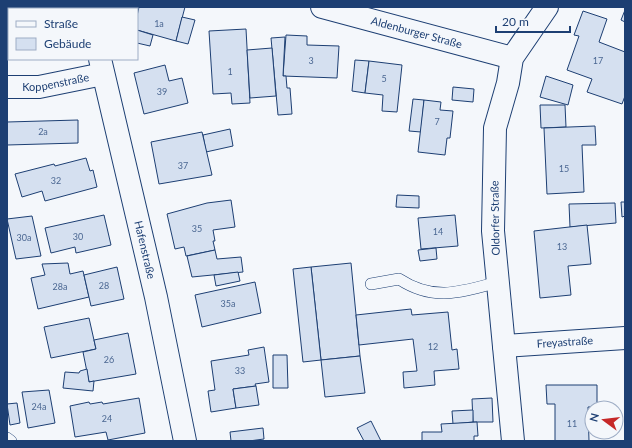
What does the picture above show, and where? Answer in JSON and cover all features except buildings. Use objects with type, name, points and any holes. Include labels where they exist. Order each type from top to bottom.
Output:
[{"type":"street","name":"Aldenburger Straße","points":[[322,7],[512,58]]},
{"type":"street","name":"Oldorfer Straße","points":[[513,441],[493,230],[495,128],[508,83],[512,58],[546,7]]},
{"type":"street","name":"Koppenstraße","points":[[7,87],[39,87],[102,66]]},
{"type":"street","name":"Hafenstraße","points":[[102,66],[156,297],[182,441]]},
{"type":"street","name":"Freyastraße","points":[[504,346],[625,338]]},
{"type":"lane","points":[[372,284],[399,279],[411,286],[433,293],[460,292],[498,282]]},
{"type":"lane","points":[[7,438],[11,441]]}]
